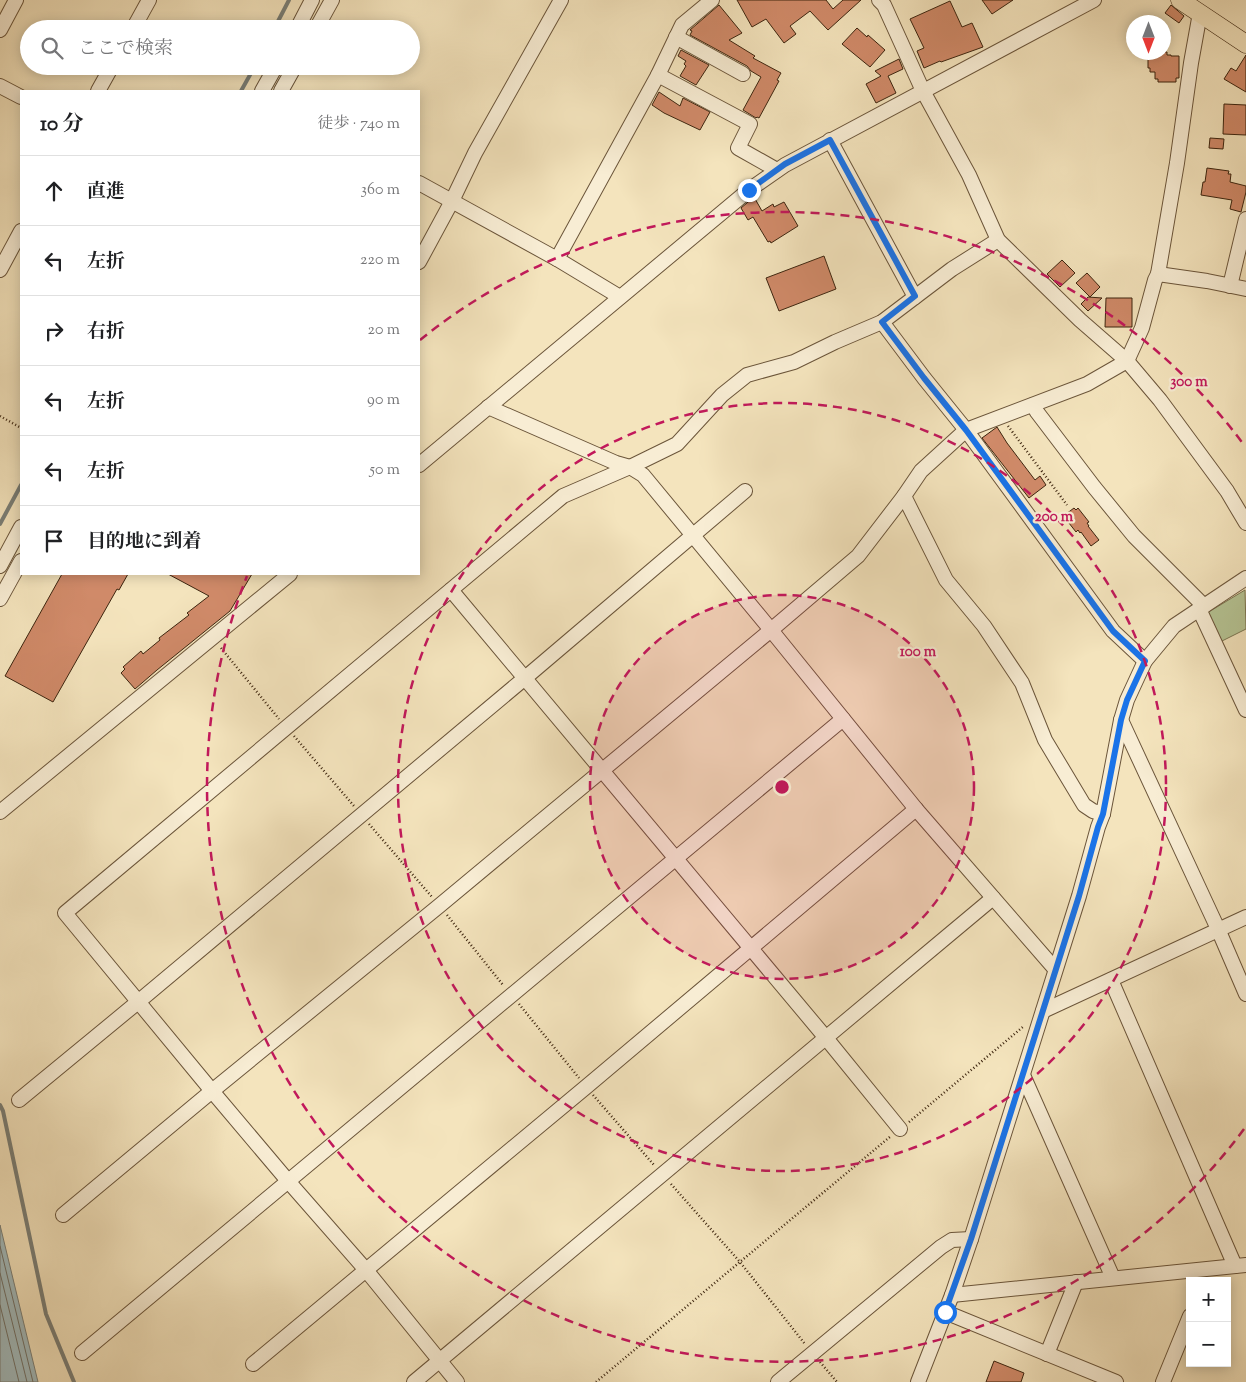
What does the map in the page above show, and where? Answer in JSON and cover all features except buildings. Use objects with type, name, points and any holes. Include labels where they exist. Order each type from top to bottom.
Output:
[{"type":"main road","points":[[1180,0],[1246,44]]},
{"type":"street","points":[[0,30],[16,0]]},
{"type":"street","points":[[138,20],[149,0]]},
{"type":"street","points":[[302,20],[312,0]]},
{"type":"street","points":[[321,20],[332,0]]},
{"type":"street","points":[[420,260],[452,201],[474,153],[561,0]]},
{"type":"street","points":[[557,259],[658,75],[682,25],[712,0]]},
{"type":"street","points":[[420,464],[749,190],[785,164],[1094,0]]},
{"type":"street","points":[[884,2],[923,91],[969,175],[998,240],[1080,320],[1127,361],[1160,400],[1226,491],[1246,523]]},
{"type":"street","points":[[62,1215],[439,906],[858,556],[921,471],[966,430],[1087,384],[1127,361],[1142,328],[1158,274],[1200,13]]},
{"type":"street","points":[[676,37],[744,74]]},
{"type":"street","points":[[99,90],[107,75]]},
{"type":"street","points":[[263,90],[271,75]]},
{"type":"street","points":[[282,90],[290,75]]},
{"type":"street","points":[[658,75],[750,124],[738,148],[777,170]]},
{"type":"street","points":[[0,86],[20,97]]},
{"type":"street","points":[[830,140],[915,296]]},
{"type":"street","points":[[420,184],[557,259],[620,297]]},
{"type":"street","points":[[1230,286],[1246,219]]},
{"type":"street","points":[[0,270],[20,233]]},
{"type":"street","points":[[457,1382],[366,1270],[212,1091],[65,913],[563,496],[677,444],[722,395],[747,376],[794,362],[882,322],[952,269],[998,240]]},
{"type":"street","points":[[1158,274],[1246,289]]},
{"type":"street","points":[[882,322],[966,430],[1113,631],[1145,661]]},
{"type":"street","points":[[1034,405],[1037,412],[1094,487],[1134,536],[1202,608],[1246,710]]},
{"type":"street","points":[[488,407],[616,463],[630,467],[643,475],[916,809],[1055,969]]},
{"type":"street","points":[[19,1100],[525,678],[745,491]]},
{"type":"street","points":[[904,496],[946,580],[984,626],[1022,683],[1045,740],[1084,804],[1093,811],[1103,814]]},
{"type":"street","points":[[0,566],[20,529]]},
{"type":"street","points":[[0,599],[20,563]]},
{"type":"street","points":[[0,812],[289,575]]},
{"type":"street","points":[[918,1382],[952,1295],[971,1239],[1079,896],[1103,814],[1121,720],[1127,700],[1145,661],[1174,626],[1246,578]]},
{"type":"street","points":[[451,590],[603,770],[900,1129]]},
{"type":"street","points":[[82,1353],[843,719]]},
{"type":"street","points":[[1121,720],[1218,929],[1246,994]]},
{"type":"street","points":[[253,1364],[916,809]]},
{"type":"street","points":[[414,1382],[993,898]]},
{"type":"street","points":[[1042,1011],[1246,917]]},
{"type":"street","points":[[952,1295],[1113,1278],[1206,1275],[1240,1265],[1110,980]]},
{"type":"street","points":[[1022,1076],[1113,1278]]},
{"type":"street","points":[[778,1382],[941,1247],[952,1240],[971,1239]]},
{"type":"street","points":[[1047,1354],[1076,1282]]},
{"type":"street","points":[[945,1312],[1116,1382]]},
{"type":"street","points":[[1163,1382],[1188,1322]]},
{"type":"path","points":[[0,416],[20,427]]},
{"type":"path","points":[[1002,417],[1067,505]]},
{"type":"path","points":[[213,638],[286,728]]},
{"type":"path","points":[[596,1382],[1042,1011]]},
{"type":"path","points":[[740,1262],[837,1382]]},
{"type":"green space","points":[[1245,590],[1246,629],[1220,642],[1207,613]]},
{"type":"water","points":[[0,1225],[38,1382],[0,1382]]},
{"type":"waterway","points":[[279,20],[289,0]]},
{"type":"waterway","points":[[242,90],[250,75]]},
{"type":"waterway","points":[[0,524],[20,487]]},
{"type":"waterway","points":[[0,1105],[3,1111],[46,1314],[74,1382]]},
{"type":"route","points":[[749,190],[785,164],[830,140],[915,296],[882,322],[966,430],[1113,631],[1145,661],[1127,700],[1121,720],[1103,814],[1079,896],[971,1239],[945,1312]]}]
